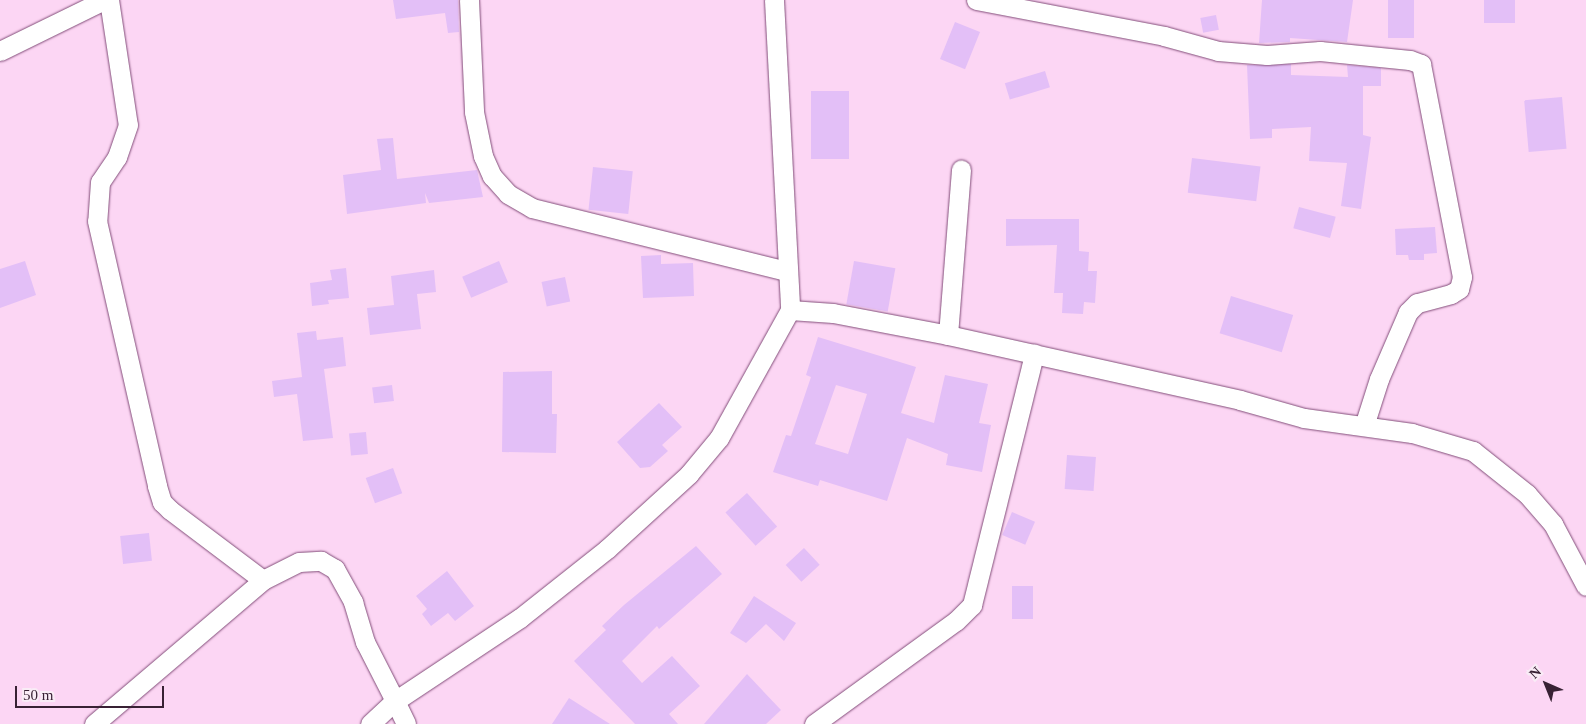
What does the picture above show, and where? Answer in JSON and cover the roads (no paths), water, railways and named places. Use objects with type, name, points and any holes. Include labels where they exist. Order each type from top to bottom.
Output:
[{"type":"street","points":[[0,51],[104,0]]},
{"type":"street","points":[[109,0],[128,124],[120,149],[100,182],[97,221],[156,486],[162,502],[170,510],[263,580]]},
{"type":"street","points":[[469,0],[474,112],[483,156],[492,176],[508,194],[532,208],[617,226],[787,271]]},
{"type":"street","points":[[370,724],[395,700],[520,618],[607,549],[689,474],[719,438],[790,310],[774,0]]},
{"type":"street","points":[[976,0],[1164,36],[1218,51],[1267,55],[1320,51],[1410,60],[1420,64],[1462,276],[1458,289],[1451,294],[1418,303],[1408,312],[1379,379],[1364,426]]},
{"type":"street","points":[[948,336],[961,170]]},
{"type":"street","points":[[790,310],[833,313],[948,336],[1240,400],[1304,418],[1412,433],[1473,452],[1527,494],[1554,524],[1586,586]]},
{"type":"street","points":[[821,722],[956,621],[972,605],[1034,354]]},
{"type":"street","points":[[94,724],[263,580],[299,562],[321,561],[335,570],[353,602],[365,642],[406,724]]}]
